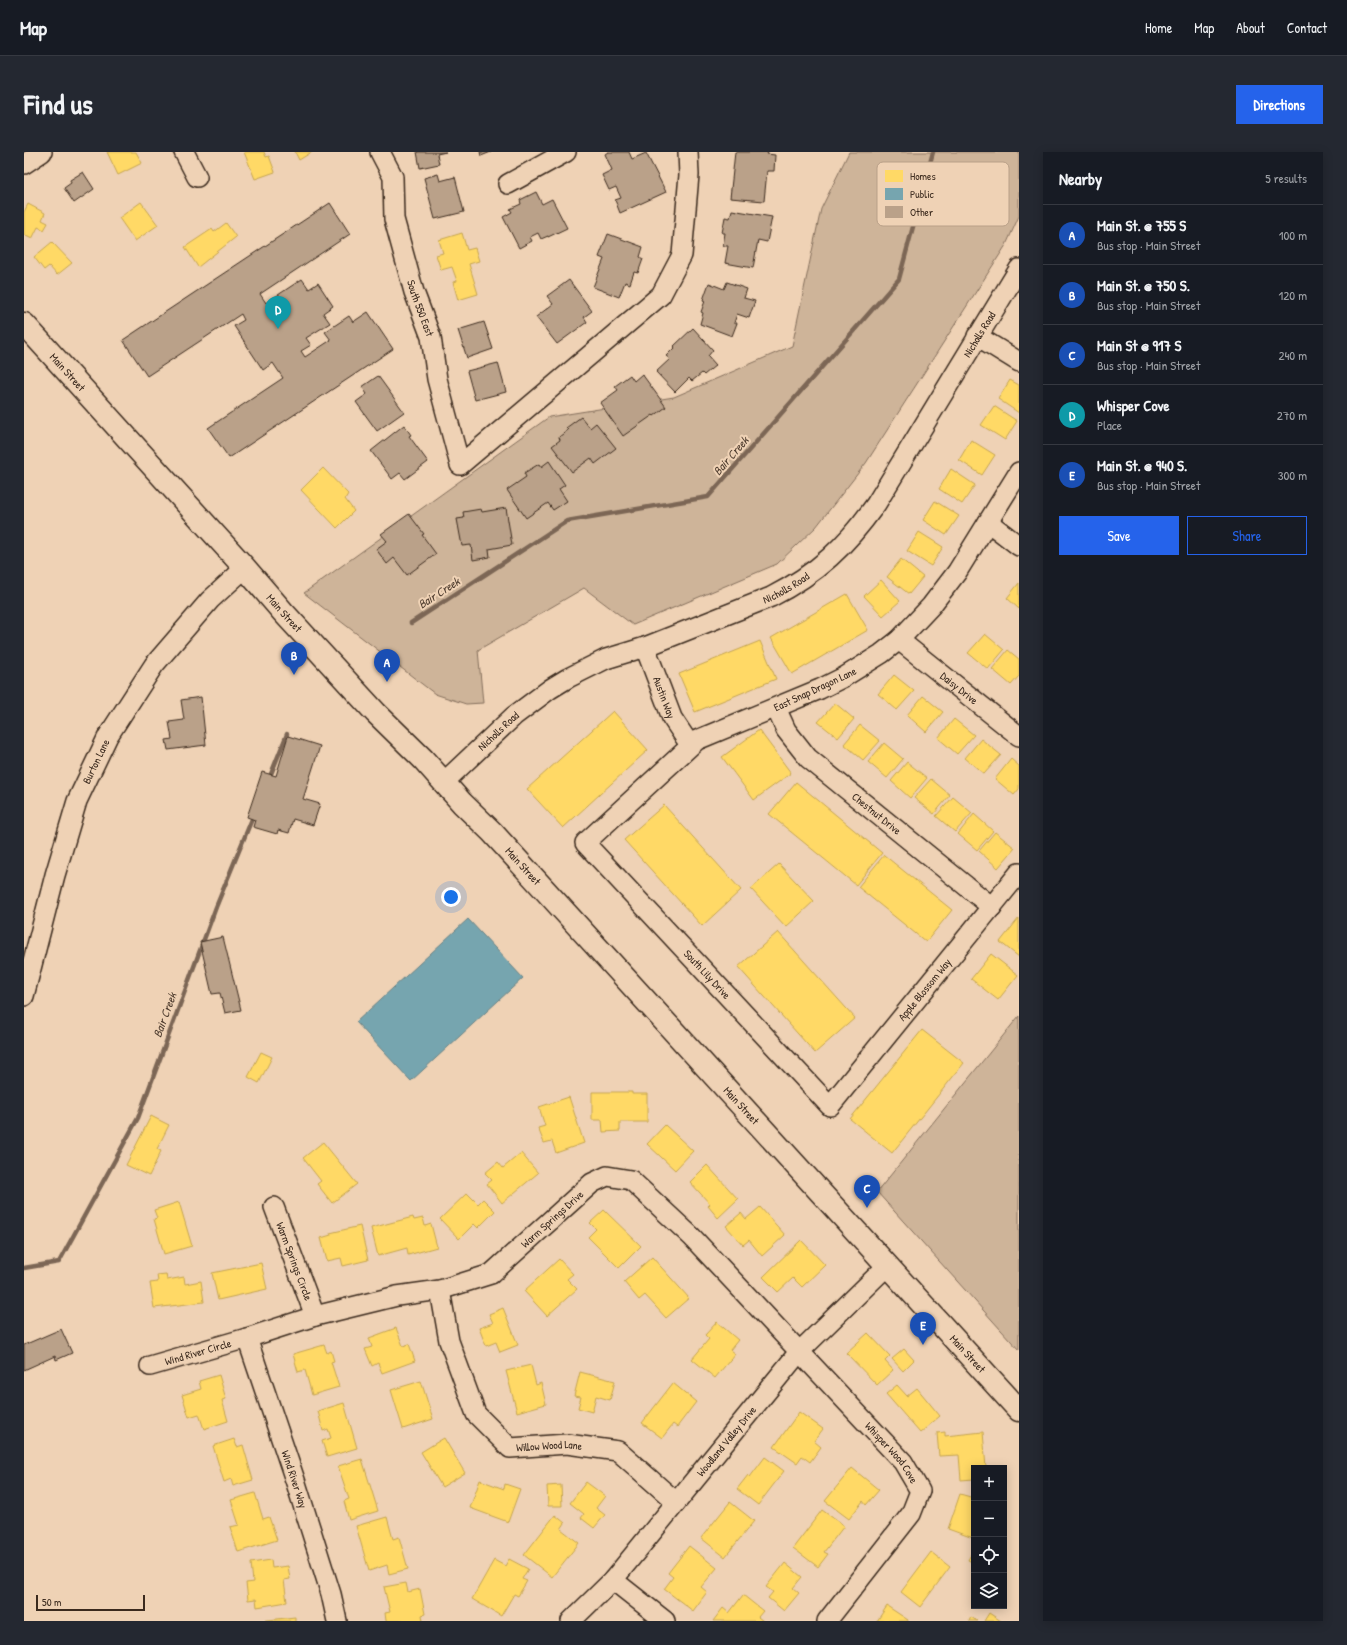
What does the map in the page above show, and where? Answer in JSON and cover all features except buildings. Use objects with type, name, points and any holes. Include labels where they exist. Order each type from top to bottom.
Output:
[{"type":"main road","name":"Main Street","points":[[24,324],[283,612],[376,713],[423,759],[443,783],[492,832],[1019,1410]]},
{"type":"street","points":[[24,164],[42,152]]},
{"type":"street","points":[[184,152],[197,177]]},
{"type":"street","name":"South 550 East","points":[[380,152],[393,177],[394,219],[414,292],[431,337],[437,379],[460,465],[661,295],[682,255],[689,175],[688,152]]},
{"type":"street","points":[[508,184],[566,152]]},
{"type":"street","name":"Nicholls Road","points":[[443,783],[514,716],[550,689],[606,659],[645,647],[771,597],[789,588],[821,566],[850,538],[876,504],[977,336],[1019,270]]},
{"type":"street","points":[[977,336],[1019,362]]},
{"type":"street","name":"East Snap Dragon Lane","points":[[585,843],[690,745],[708,734],[776,708],[844,677],[881,654],[899,640],[946,587],[1019,472]]},
{"type":"street","points":[[988,522],[1019,546]]},
{"type":"street","name":"Burton Lane","points":[[24,996],[55,875],[77,801],[108,736],[154,665],[210,600],[245,568]]},
{"type":"street","name":"Daisy Drive","points":[[899,640],[1019,736]]},
{"type":"street","name":"Austin Way","points":[[645,647],[672,718],[690,745]]},
{"type":"street","name":"Chestnut Drive","points":[[776,708],[786,730],[808,758],[992,907]]},
{"type":"street","name":"South Lily Drive","points":[[585,843],[830,1106]]},
{"type":"street","name":"Apple Blossom Way","points":[[830,1106],[1019,873]]},
{"type":"street","name":"Warm Springs Drive","points":[[247,1338],[315,1316],[397,1296],[440,1290],[491,1274],[592,1183],[607,1176],[631,1180],[692,1237],[799,1352]]},
{"type":"street","name":"Warm Springs Circle","points":[[274,1207],[315,1316]]},
{"type":"street","name":"Woodland Valley Drive","points":[[571,1621],[612,1580],[799,1352],[887,1266]]},
{"type":"street","name":"Willow Wood Lane","points":[[440,1290],[448,1341],[476,1414],[510,1448],[567,1444],[618,1451],[676,1502]]},
{"type":"street","name":"Wind River Circle","points":[[150,1366],[247,1338]]},
{"type":"street","name":"Wind River Way","points":[[247,1338],[331,1594],[336,1621]]},
{"type":"street","name":"Whisper Wood Cove","points":[[799,1352],[903,1462],[920,1491],[911,1514],[827,1621]]},
{"type":"street","points":[[612,1580],[665,1621]]},
{"type":"shaded area","points":[[849,152],[1019,152],[1019,216],[1006,245],[866,463],[816,527],[777,564],[633,625],[584,588],[478,650],[483,703],[466,704],[435,694],[304,593],[549,417],[674,397],[792,346],[821,209]]},
{"type":"shaded area","points":[[1019,1016],[1019,1350],[877,1192]]},
{"type":"waterway","name":"Bair Creek","points":[[930,162],[933,152]]},
{"type":"waterway","name":"Bair Creek","points":[[411,623],[567,521],[708,497],[899,279],[913,226]]},
{"type":"waterway","name":"Bair Creek","points":[[269,779],[287,734]]},
{"type":"waterway","name":"Bair Creek","points":[[24,1268],[59,1262],[138,1118],[216,907],[254,814]]},
{"type":"place","name":"Whisper Cove","points":[[278,329]]},
{"type":"place","name":"Main St. @ 750 S.","points":[[294,675]]},
{"type":"place","name":"Main St. @ 755 S","points":[[387,682]]},
{"type":"place","name":"Main St @ 917 S","points":[[867,1208]]},
{"type":"place","name":"Main St. @ 940 S.","points":[[923,1345]]}]
